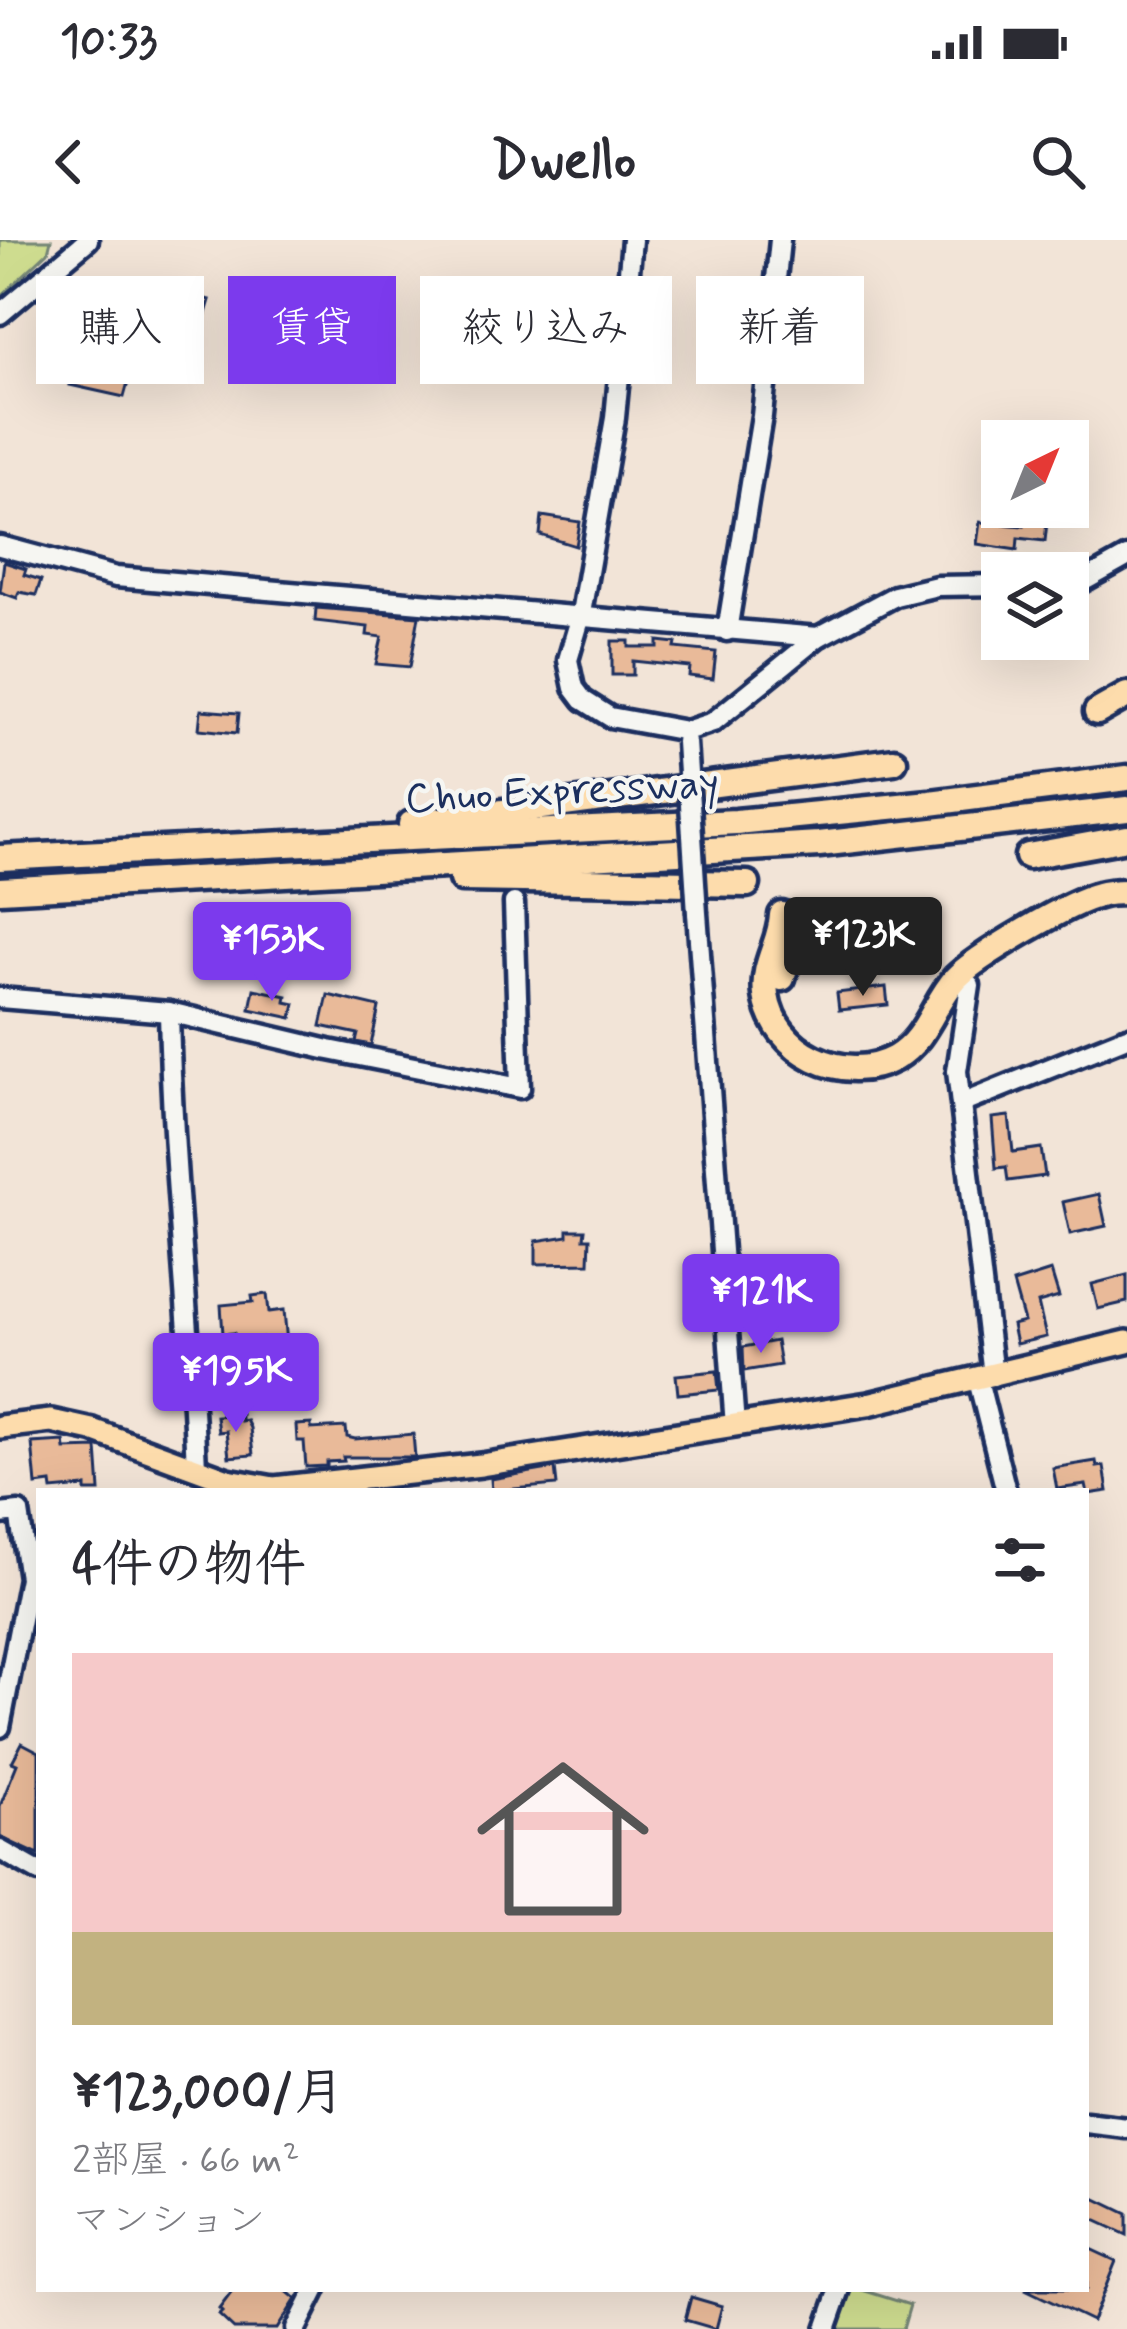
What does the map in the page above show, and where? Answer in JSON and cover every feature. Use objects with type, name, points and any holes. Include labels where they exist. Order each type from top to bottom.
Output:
[{"type":"highway","points":[[1097,712],[1127,695]]},
{"type":"highway","points":[[236,844],[894,761]]},
{"type":"highway","name":"Chuo Expressway","points":[[0,858],[736,822],[1127,778]]},
{"type":"highway","name":"Chuo Expressway","points":[[0,890],[819,844],[1127,809]]},
{"type":"highway","points":[[1028,856],[1127,838]]},
{"type":"highway","points":[[269,875],[747,884]]},
{"type":"highway","points":[[816,929],[785,959],[781,984],[787,1009],[811,1039],[836,1050],[863,1051],[888,1042],[909,1026],[941,972],[962,953],[1088,882],[1127,876]]},
{"type":"highway","points":[[782,915],[766,976],[772,1016],[804,1053],[829,1065],[860,1067],[887,1061],[910,1046],[950,985],[980,959],[1087,899],[1127,892]]},
{"type":"main road","points":[[0,1427],[51,1421],[229,1480],[274,1488],[481,1465],[868,1404],[1127,1342]]},
{"type":"street","points":[[0,314],[88,240]]},
{"type":"street","points":[[632,240],[615,418],[580,620],[568,660],[574,688],[583,700],[610,717],[686,736],[713,722],[818,637],[914,590],[981,586]]},
{"type":"street","points":[[727,631],[762,416],[780,240]]},
{"type":"street","points":[[0,546],[116,577],[818,637]]},
{"type":"street","points":[[1089,578],[1127,557]]},
{"type":"street","points":[[686,736],[735,1426]]},
{"type":"street","points":[[0,998],[169,1012],[520,1088],[514,903]]},
{"type":"street","points":[[970,985],[957,1071],[985,1378],[1005,1488]]},
{"type":"street","points":[[169,1012],[171,1111],[196,1469]]},
{"type":"street","points":[[963,1103],[1127,1037]]},
{"type":"street","points":[[0,1514],[19,1512],[29,1578],[0,1727]]},
{"type":"street","points":[[0,1850],[36,1870]]},
{"type":"street","points":[[1089,2122],[1127,2128]]},
{"type":"street","points":[[296,2329],[314,2292]]},
{"type":"street","points":[[826,2329],[838,2292]]},
{"type":"green space","points":[[0,240],[51,240],[48,252],[0,297]]},
{"type":"green space","points":[[845,2292],[869,2292],[910,2305],[903,2329],[833,2329]]},
{"type":"building","points":[[70,384],[128,384],[124,397]]},
{"type":"building","points":[[542,516],[580,522],[576,546],[540,535]]},
{"type":"building","points":[[980,522],[981,528],[1046,528],[1045,541],[1018,538],[1017,550],[977,544]]},
{"type":"building","points":[[4,562],[41,580],[36,595],[19,592],[17,598],[0,592]]},
{"type":"building","points":[[316,608],[419,616],[410,667],[376,664],[382,637],[367,635],[368,627],[315,621]]},
{"type":"building","points":[[612,641],[629,641],[629,647],[658,647],[658,641],[676,643],[675,648],[716,652],[713,679],[689,676],[690,667],[633,661],[633,675],[612,675]]},
{"type":"building","points":[[201,710],[239,713],[237,733],[199,729]]},
{"type":"building","points":[[886,987],[888,1005],[839,1010],[837,993]]},
{"type":"building","points":[[254,989],[287,996],[286,1002],[295,1004],[292,1018],[250,1009]]},
{"type":"building","points":[[328,995],[379,1007],[371,1045],[356,1042],[358,1034],[321,1026]]},
{"type":"building","points":[[1009,1116],[1013,1152],[1041,1148],[1045,1176],[1008,1181],[1006,1167],[996,1168],[992,1118]]},
{"type":"building","points":[[1099,1194],[1106,1226],[1070,1234],[1063,1202]]},
{"type":"building","points":[[568,1230],[585,1230],[584,1238],[590,1238],[589,1263],[536,1264],[536,1241],[568,1236]]},
{"type":"building","points":[[1051,1271],[1059,1297],[1038,1303],[1046,1337],[1016,1344],[1012,1325],[1024,1322],[1013,1283]]},
{"type":"building","points":[[1127,1275],[1127,1302],[1098,1309],[1092,1284]]},
{"type":"building","points":[[267,1294],[269,1312],[284,1310],[288,1355],[268,1357],[266,1338],[234,1341],[234,1333],[223,1334],[221,1305],[253,1302],[252,1296]]},
{"type":"building","points":[[776,1341],[780,1365],[744,1371],[743,1347]]},
{"type":"building","points":[[717,1371],[719,1390],[678,1394],[676,1375]]},
{"type":"building","points":[[241,1414],[241,1421],[246,1420],[250,1428],[253,1455],[229,1457],[226,1431],[218,1432],[216,1416]]},
{"type":"building","points":[[311,1424],[311,1429],[346,1427],[347,1437],[355,1439],[413,1434],[415,1457],[343,1457],[344,1461],[327,1462],[327,1466],[306,1467],[304,1441],[297,1441],[296,1425]]},
{"type":"building","points":[[64,1441],[65,1449],[97,1448],[100,1488],[36,1485],[32,1443]]},
{"type":"building","points":[[1096,1461],[1097,1467],[1104,1466],[1108,1491],[1089,1494],[1086,1485],[1057,1488],[1053,1468]]},
{"type":"building","points":[[555,1468],[557,1485],[492,1488],[491,1479]]},
{"type":"building","points":[[22,1743],[36,1750],[36,1854],[0,1837],[0,1806],[17,1764],[12,1762]]},
{"type":"building","points":[[1089,2195],[1127,2214],[1127,2235],[1089,2217]]},
{"type":"building","points":[[1089,2248],[1116,2261],[1092,2321],[1031,2292],[1089,2292]]},
{"type":"building","points":[[232,2292],[288,2292],[296,2299],[277,2329],[234,2329],[219,2309]]},
{"type":"building","points":[[691,2297],[722,2306],[716,2329],[685,2320]]}]
